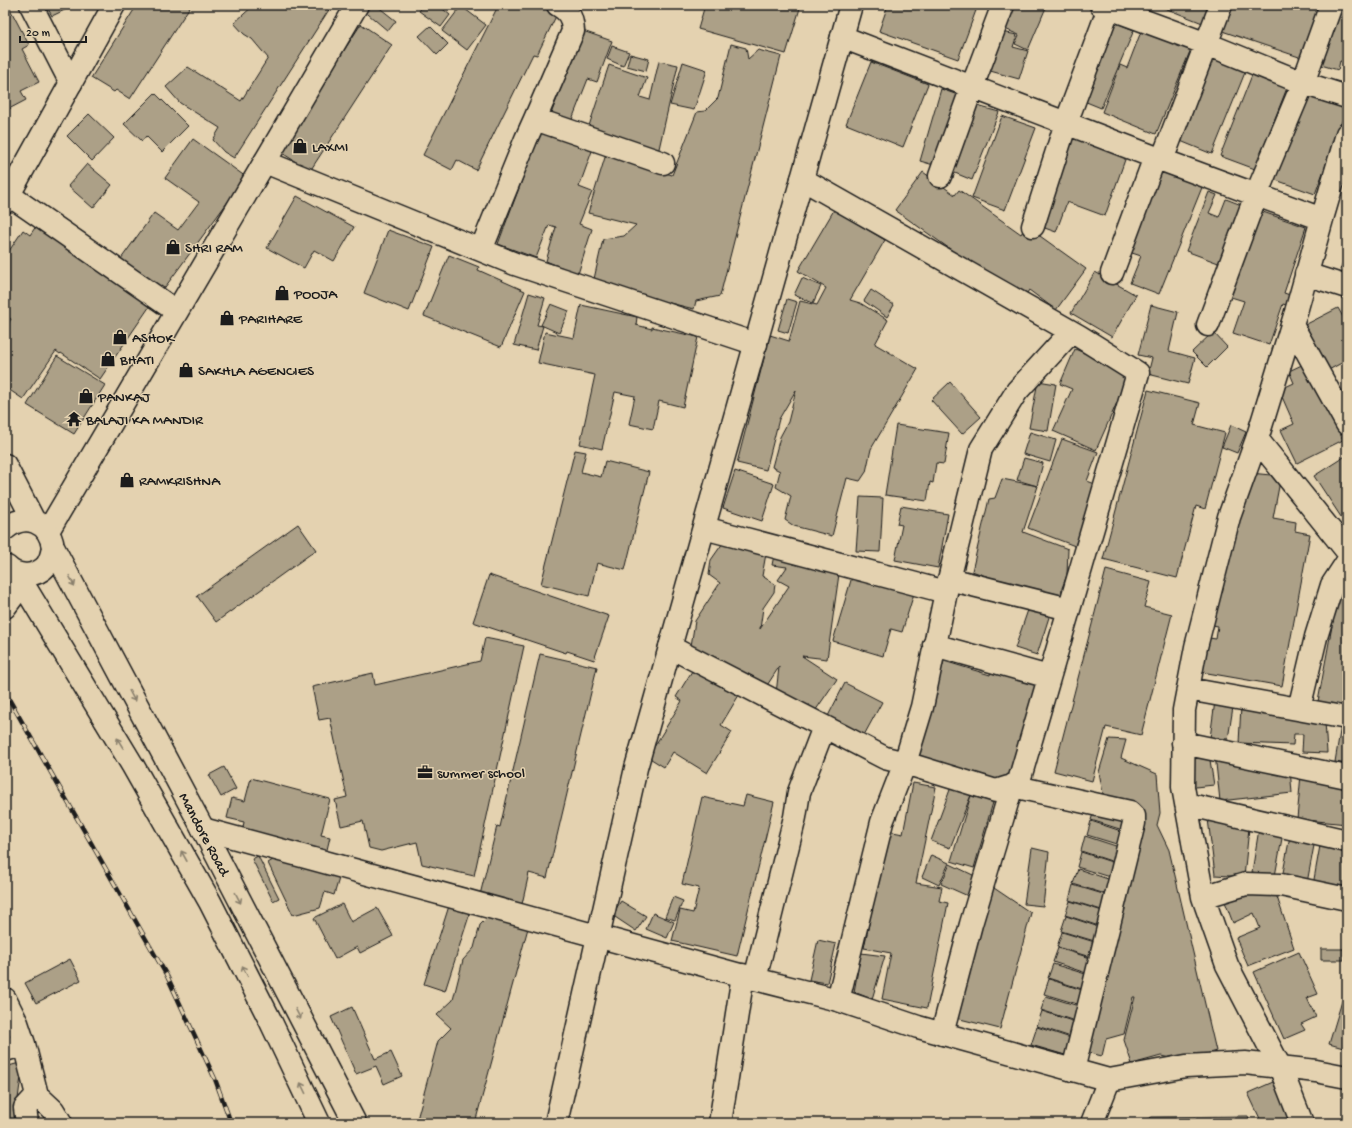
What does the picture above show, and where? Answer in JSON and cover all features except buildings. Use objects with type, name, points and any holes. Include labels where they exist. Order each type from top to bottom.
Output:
[{"type":"main road","points":[[31,5],[71,83]]},
{"type":"main road","points":[[114,5],[7,199],[176,311]]},
{"type":"main road","points":[[45,533],[357,5]]},
{"type":"main road","points":[[481,250],[526,139],[573,31],[572,20],[566,10],[558,5]]},
{"type":"main road","points":[[556,1123],[636,768],[851,5]]},
{"type":"main road","points":[[940,176],[1003,5]]},
{"type":"main road","points":[[1112,273],[1207,44],[1221,5]]},
{"type":"main road","points":[[1208,325],[1256,195],[1304,83],[1331,5]]},
{"type":"main road","points":[[1033,226],[1066,123],[1107,6],[1304,83],[1347,97]]},
{"type":"main road","points":[[842,37],[1158,159],[1322,219]]},
{"type":"main road","points":[[535,119],[663,163]]},
{"type":"main road","points":[[1302,1123],[1280,1067],[1227,965],[1203,897],[1183,786],[1184,710],[1196,647],[1230,517],[1257,439],[1292,325],[1347,134]]},
{"type":"main road","points":[[265,162],[515,264],[756,344]]},
{"type":"main road","points":[[670,647],[885,758],[996,791],[1012,786],[1019,781],[1138,373],[1071,332],[802,179]]},
{"type":"main road","points":[[1306,274],[1347,287]]},
{"type":"main road","points":[[1292,325],[1347,424]]},
{"type":"main road","points":[[838,1000],[882,822],[905,763],[922,707],[947,585],[981,449],[1017,391],[1071,332]]},
{"type":"main road","points":[[1257,439],[1347,551]]},
{"type":"main road","name":"Mandore Road","points":[[5,465],[45,533],[203,829],[355,1123]]},
{"type":"main road","points":[[5,529],[14,522],[24,520],[45,533],[52,557],[46,566],[38,572],[28,575],[15,574],[5,608]]},
{"type":"main road","points":[[704,528],[947,585],[1069,610]]},
{"type":"main road","points":[[1299,709],[1316,637],[1332,585],[1347,562]]},
{"type":"main road","name":"Mandore Road","points":[[15,574],[134,766],[210,902],[269,1018],[319,1123]]},
{"type":"main road","points":[[934,645],[1050,677]]},
{"type":"main road","points":[[1188,689],[1347,718]]},
{"type":"main road","points":[[720,1123],[749,977],[795,817],[799,792],[824,727]]},
{"type":"main road","points":[[1184,743],[1347,777]]},
{"type":"main road","points":[[942,1034],[971,924],[1012,786]]},
{"type":"main road","points":[[1012,786],[1130,812],[1134,816],[1134,823],[1073,1070]]},
{"type":"main road","points":[[1186,804],[1347,841]]},
{"type":"main road","points":[[203,829],[838,1000],[918,1027],[1109,1080],[1186,1066],[1246,1063],[1316,1071],[1347,1077]]},
{"type":"main road","points":[[1203,897],[1246,884],[1281,885],[1347,899]]},
{"type":"main road","points":[[5,999],[16,1023],[14,1047],[37,1095],[53,1110],[61,1123]]},
{"type":"main road","points":[[1092,1123],[1109,1080]]},
{"type":"main road","points":[[27,1123],[25,1108],[37,1095]]},
{"type":"railway","points":[[5,692],[167,976],[215,1079],[231,1123]]},
{"type":"place","name":"LAXMI","points":[[300,146]]},
{"type":"place","name":"SHRI RAM","points":[[173,247]]},
{"type":"place","name":"POOJA","points":[[282,293]]},
{"type":"place","name":"PARIHARE","points":[[227,318]]},
{"type":"place","name":"ASHOK","points":[[120,337]]},
{"type":"place","name":"BHATI","points":[[108,359]]},
{"type":"place","name":"SAKHLA AGENCIES","points":[[186,370]]},
{"type":"place","name":"PANKAJ","points":[[86,396]]},
{"type":"place","name":"BALAJI KA MANDIR","points":[[74,419]]},
{"type":"place","name":"RAMKRISHNA","points":[[127,480]]},
{"type":"place","name":"summer school","points":[[425,772]]}]
